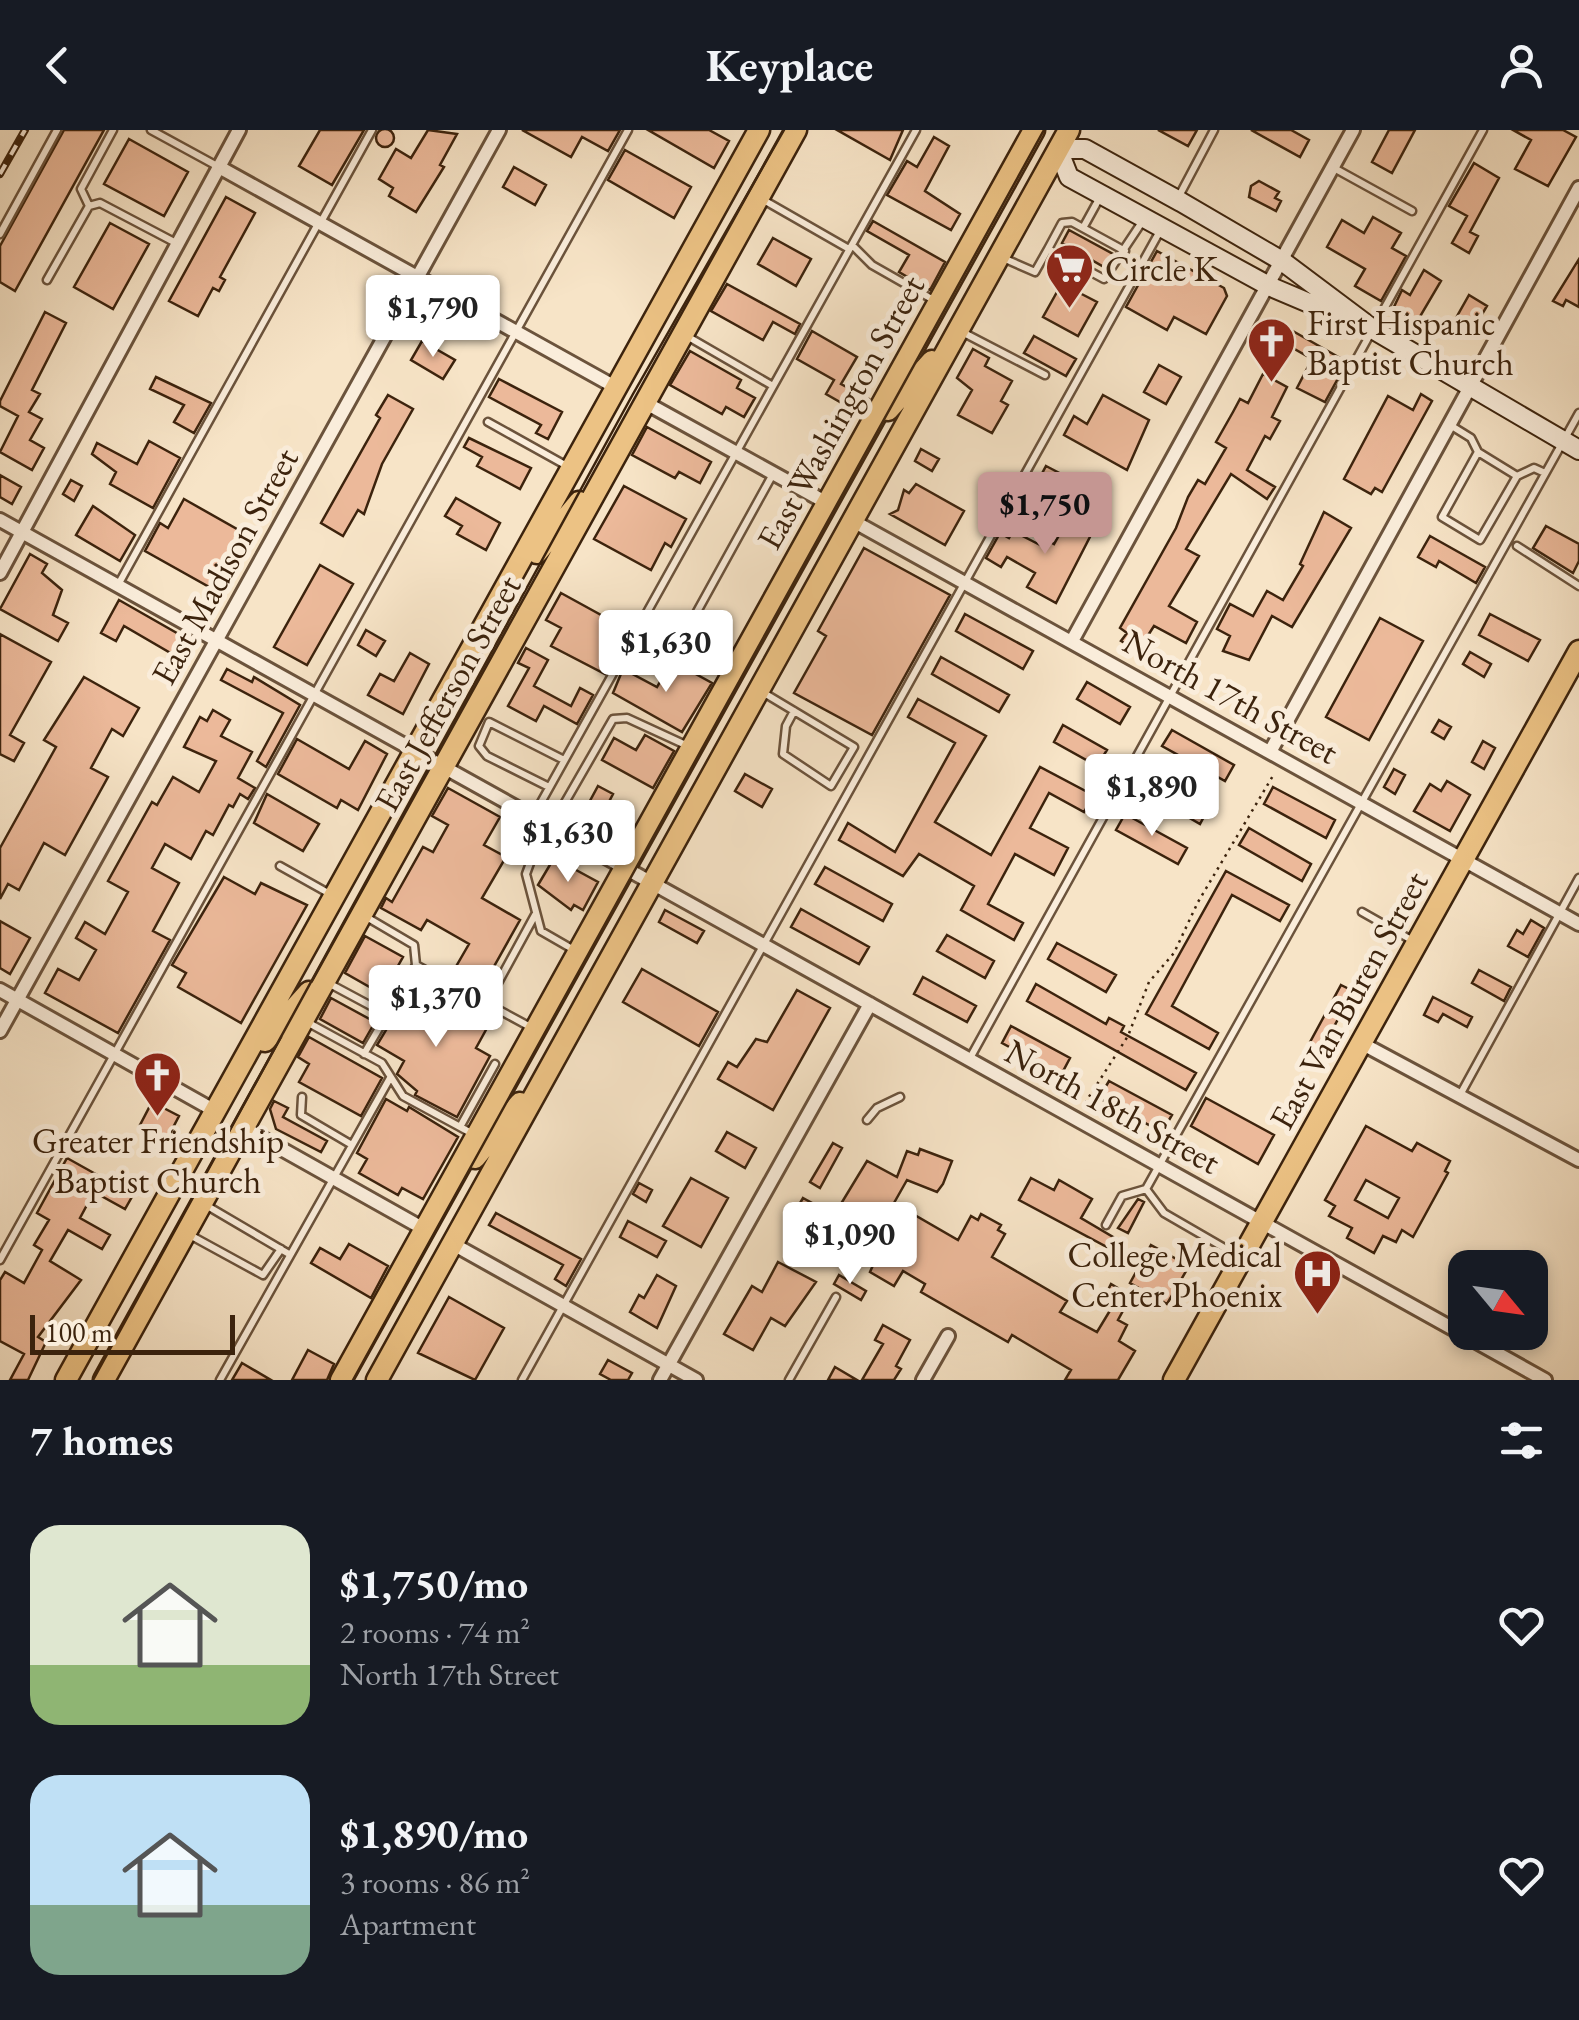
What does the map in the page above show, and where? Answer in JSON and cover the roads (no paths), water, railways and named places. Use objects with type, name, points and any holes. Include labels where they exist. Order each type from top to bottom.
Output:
[{"type":"main road","name":"East Jefferson Street","points":[[66,1380],[759,130]]},
{"type":"main road","name":"East Jefferson Street","points":[[104,1380],[444,765],[478,724],[614,457],[796,130]]},
{"type":"main road","points":[[1030,131],[1085,149],[1282,260],[1374,330],[1571,446]]},
{"type":"main road","name":"East Washington Street","points":[[442,1198],[468,1132],[535,1029],[1030,131]]},
{"type":"main road","points":[[1063,139],[1069,176],[1269,286],[1374,330]]},
{"type":"main road","name":"East Washington Street","points":[[377,1380],[1063,139]]},
{"type":"main road","points":[[858,446],[957,333]]},
{"type":"main road","name":"East Jefferson Street","points":[[504,593],[614,457]]},
{"type":"main road","name":"East Van Buren Street","points":[[1174,1380],[1462,860],[1576,663]]},
{"type":"main road","name":"East Jefferson Street","points":[[244,1065],[336,959]]},
{"type":"main road","name":"East Washington Street","points":[[341,1380],[442,1198],[552,1064]]},
{"type":"street","points":[[0,574],[239,130]]},
{"type":"street","name":"East Madison Street","points":[[0,1031],[500,130]]},
{"type":"street","points":[[1072,641],[1353,130]]},
{"type":"street","points":[[218,167],[617,388]]},
{"type":"street","points":[[1270,752],[1579,188]]},
{"type":"street","points":[[646,403],[826,503]]},
{"type":"street","name":"North 18th Street","points":[[0,520],[1545,1380]]},
{"type":"street","name":"North 17th Street","points":[[853,521],[1579,924]]},
{"type":"street","points":[[0,990],[217,1112]]},
{"type":"street","points":[[660,1380],[870,1004]]},
{"type":"street","points":[[1362,1042],[1579,1160]]},
{"type":"street","points":[[246,1129],[424,1228]]},
{"type":"street","points":[[453,1244],[696,1380]]},
{"type":"street","points":[[922,1380],[948,1336]]},
{"type":"lane","points":[[0,234],[58,130]]},
{"type":"lane","points":[[89,206],[82,189],[112,130]]},
{"type":"lane","points":[[151,130],[218,167]]},
{"type":"lane","points":[[118,585],[372,130]]},
{"type":"lane","points":[[0,1260],[628,130]]},
{"type":"lane","points":[[578,952],[541,931],[526,874],[550,787],[916,130]]},
{"type":"lane","points":[[1177,200],[1214,130]]},
{"type":"lane","points":[[969,1060],[1482,130]]},
{"type":"lane","points":[[1333,167],[1412,210]]},
{"type":"lane","points":[[1083,228],[1102,194]]},
{"type":"lane","points":[[758,198],[850,247],[872,265],[938,303]]},
{"type":"lane","points":[[47,280],[89,206],[100,202],[178,243]]},
{"type":"lane","points":[[1048,250],[1104,279],[1154,222]]},
{"type":"lane","points":[[522,1380],[965,583],[1154,222]]},
{"type":"lane","points":[[999,256],[1036,272],[1062,223],[1083,228],[1125,251]]},
{"type":"lane","points":[[957,333],[1044,374]]},
{"type":"lane","points":[[684,334],[773,386]]},
{"type":"lane","points":[[1106,1225],[1122,1196],[1146,1189],[1359,801],[1545,474],[1571,446],[1579,413]]},
{"type":"lane","points":[[488,422],[572,469]]},
{"type":"lane","points":[[1450,425],[1471,438],[1478,452],[1516,476]]},
{"type":"lane","points":[[1478,452],[1442,517],[1480,540],[1516,476],[1534,468],[1545,474]]},
{"type":"lane","points":[[678,648],[774,473]]},
{"type":"lane","points":[[1517,546],[1579,586]]},
{"type":"lane","points":[[759,690],[854,746],[831,786],[783,754],[786,726],[794,711]]},
{"type":"lane","points":[[544,820],[613,719],[627,718],[691,748]]},
{"type":"lane","points":[[550,787],[487,756],[479,746],[478,724],[490,722],[564,760]]},
{"type":"lane","points":[[280,866],[336,897]]},
{"type":"lane","points":[[1460,1095],[1579,878]]},
{"type":"lane","points":[[1362,912],[1416,943]]},
{"type":"lane","points":[[362,914],[414,946],[416,965],[364,1054]]},
{"type":"lane","points":[[486,1003],[536,914]]},
{"type":"lane","points":[[416,965],[535,1029]]},
{"type":"lane","points":[[325,981],[386,1014]]},
{"type":"lane","points":[[304,1020],[382,1063],[402,1096],[468,1132],[494,1064]]},
{"type":"lane","points":[[220,1380],[390,1078]]},
{"type":"lane","points":[[302,1097],[300,1115],[352,1144]]},
{"type":"lane","points":[[867,1120],[876,1108],[900,1097]]},
{"type":"lane","points":[[1146,1189],[1164,1213],[1241,1258]]},
{"type":"lane","points":[[203,1204],[290,1254]]},
{"type":"lane","points":[[186,1234],[263,1275],[281,1249]]},
{"type":"lane","points":[[790,1380],[836,1297]]},
{"type":"tram line","points":[[93,1380],[633,394],[784,130]]},
{"type":"tram line","points":[[353,1380],[1044,130]]},
{"type":"railway","points":[[0,174],[25,130]]},
{"type":"place","name":"Circle K","points":[[1070,310]]},
{"type":"place","name":"First Hispanic Baptist Church","points":[[1272,384]]},
{"type":"place","name":"Greater Friendship Baptist Church","points":[[158,1118]]},
{"type":"place","name":"College Medical Center Phoenix","points":[[1317,1316]]}]
